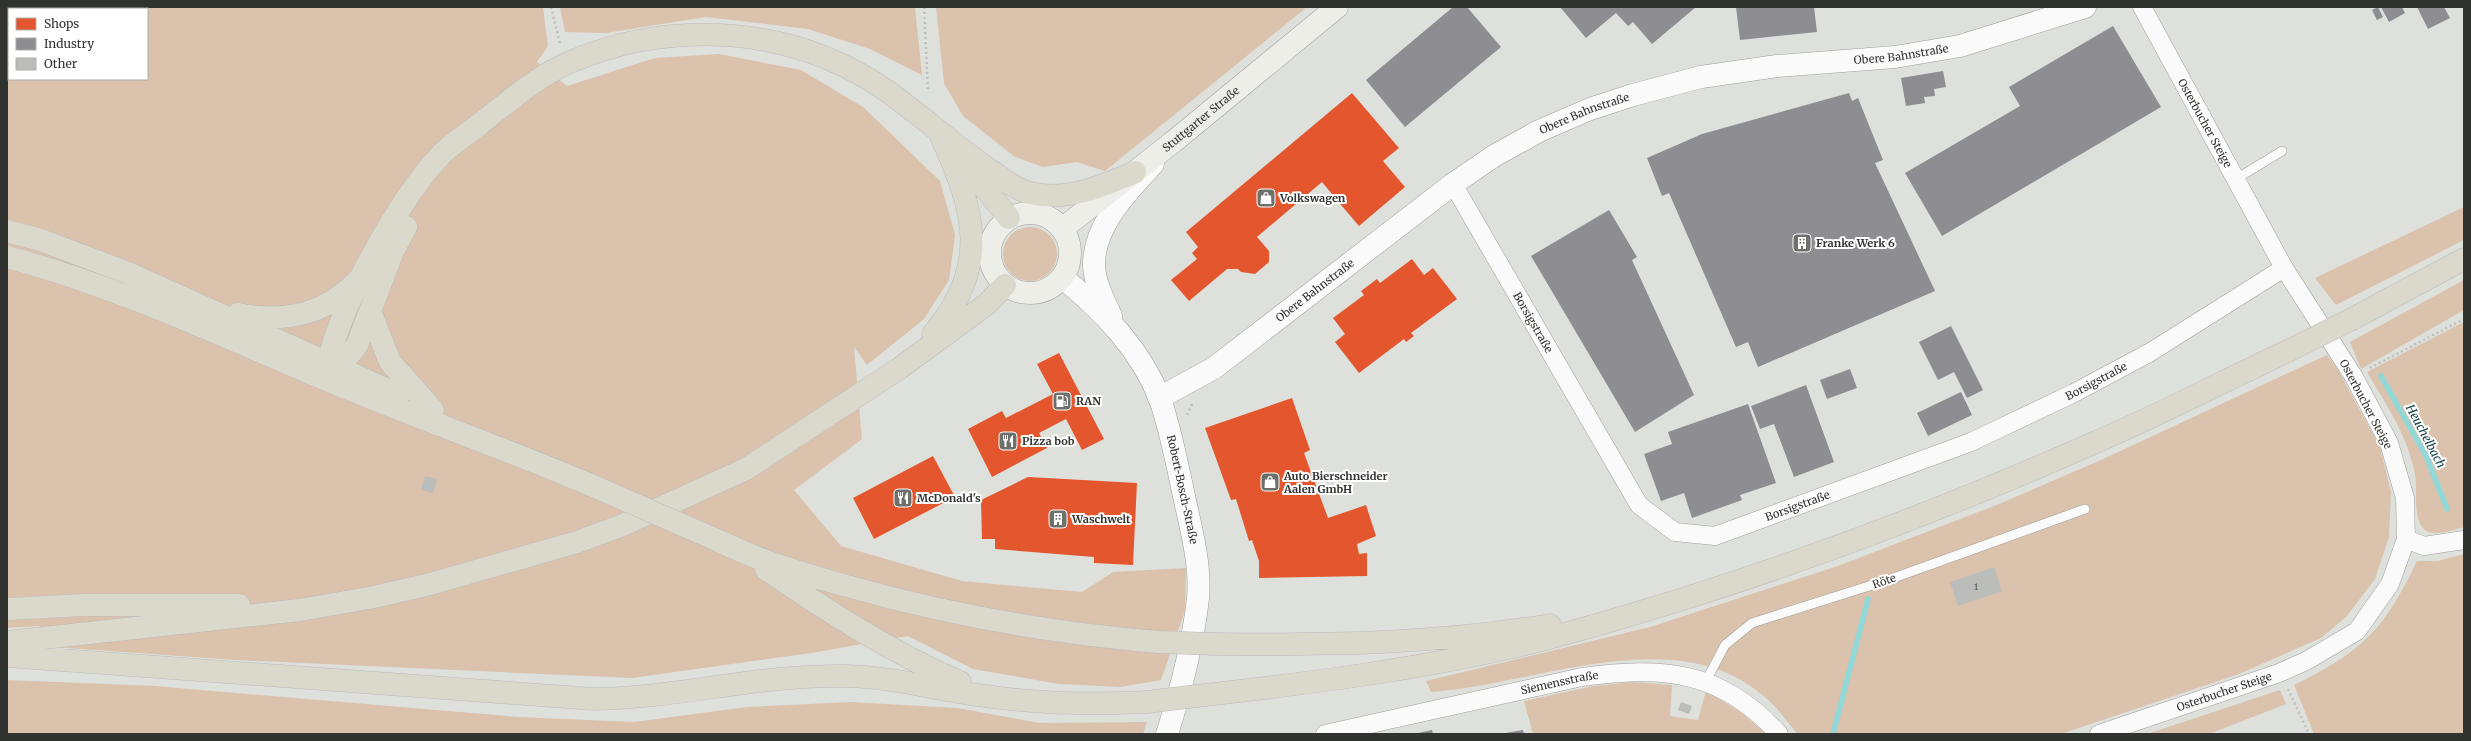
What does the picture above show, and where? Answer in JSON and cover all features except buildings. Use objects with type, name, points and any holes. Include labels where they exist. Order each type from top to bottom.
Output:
[{"type":"highway","points":[[331,373],[341,319],[408,196],[423,174],[458,139],[481,123],[524,88],[569,63],[621,45],[686,35],[748,36],[783,43],[811,51],[864,76],[887,91],[940,133],[1008,183],[1033,194],[1045,196],[1078,193],[1135,172]]},
{"type":"highway","points":[[331,373],[357,345],[393,252],[421,198],[458,148],[481,123]]},
{"type":"highway","points":[[940,133],[1009,218]]},
{"type":"highway","points":[[900,368],[931,337],[951,313],[966,282],[971,257],[970,220],[964,189],[940,133]]},
{"type":"highway","points":[[7,231],[87,257],[164,288],[238,314],[260,318],[279,319],[306,312],[331,302],[349,289],[365,273]]},
{"type":"highway","points":[[7,257],[107,289],[433,410],[541,464]]},
{"type":"highway","points":[[7,656],[594,699],[641,697],[753,681],[821,676],[902,680],[976,695],[1080,705],[1147,702],[1336,680],[1435,664],[1568,633],[1654,608],[1754,576],[1988,488],[2098,441],[2288,351],[2352,319],[2464,259]]},
{"type":"highway","points":[[7,642],[240,618],[374,597],[430,584],[577,542],[672,504],[746,469],[900,368],[987,304],[1006,285]]},
{"type":"highway","points":[[164,288],[416,418],[541,464],[744,553],[811,576],[945,612],[1084,636],[1158,642],[1214,644],[1379,644],[1426,641],[1496,633],[1654,608]]},
{"type":"highway","points":[[370,311],[390,362],[433,410]]},
{"type":"highway","points":[[744,553],[889,649],[923,667],[970,686],[1018,700]]},
{"type":"highway","points":[[7,609],[83,605],[190,606],[272,604],[374,597]]},
{"type":"main road","name":"Stuttgarter Straße","points":[[1062,229],[1173,142],[1337,7]]},
{"type":"main road","points":[[1038,213],[1047,216],[1062,229],[1070,244],[1071,253],[1067,270],[1062,278],[1053,286],[1042,292],[1029,294],[1017,292],[1006,285],[993,270],[990,251],[995,232],[1009,218],[1018,214],[1038,213]]},
{"type":"street","name":"Obere Bahnstraße","points":[[1159,398],[1214,368],[1453,184],[1494,156],[1539,131],[1590,110],[1633,95],[1701,77],[1777,66],[1895,57],[1960,46],[2085,7]]},
{"type":"street","name":"Osterbucher Steige","points":[[2099,734],[2279,673],[2306,661],[2357,630],[2390,584],[2406,539],[2405,498],[2389,443],[2354,377],[2284,268],[2142,7]]},
{"type":"street","points":[[1116,326],[1097,280],[1094,267],[1098,242],[1102,230],[1112,213],[1173,142]]},
{"type":"street","name":"Borsigstraße","points":[[1453,184],[1639,505],[1675,532],[1715,536],[1971,442],[2074,394],[2149,353],[2284,268]]},
{"type":"street","name":"Robert-Bosch-Straße","points":[[1062,278],[1116,326],[1140,363],[1159,398],[1171,437],[1195,543],[1198,597],[1184,681],[1167,734]]},
{"type":"street","points":[[2406,539],[2424,546],[2464,540]]},
{"type":"street","name":"Siemensstraße","points":[[1325,734],[1582,677],[1625,671],[1673,673],[1706,681],[1736,696],[1765,718],[1779,734]]},
{"type":"lane","points":[[2236,179],[2282,151]]},
{"type":"lane","name":"Röte","points":[[1706,681],[1725,645],[1752,623],[1888,580],[2085,509]]},
{"type":"path","points":[[551,7],[557,39],[569,63]]},
{"type":"path","points":[[924,7],[928,92]]},
{"type":"path","points":[[2354,377],[2464,319]]},
{"type":"path","points":[[2279,673],[2297,705],[2309,734]]},
{"type":"shaded area","points":[[543,7],[548,46],[537,62],[567,86],[655,58],[719,54],[801,70],[863,107],[940,181],[955,235],[949,280],[924,319],[867,365],[854,347],[862,439],[794,490],[841,546],[962,581],[1082,592],[1113,572],[1186,568],[1185,611],[1161,680],[1120,687],[1059,684],[973,669],[908,636],[811,653],[632,678],[235,660],[39,646],[39,626],[7,628],[7,29],[8,80],[148,80],[148,8],[82,8]]},
{"type":"shaded area","points":[[560,7],[915,7],[922,75],[870,49],[808,29],[706,17],[606,33],[565,32]]},
{"type":"shaded area","points":[[936,7],[1307,7],[1105,171],[1077,162],[1043,167],[1015,157],[963,116],[944,83]]},
{"type":"shaded area","points":[[2464,207],[2464,240],[2336,305],[2315,278]]},
{"type":"shaded area","points":[[1025,227],[1035,227],[1045,231],[1053,239],[1057,249],[1057,259],[1053,269],[1045,277],[1035,281],[1025,281],[1015,277],[1007,269],[1003,259],[1003,249],[1007,239],[1015,231]]},
{"type":"shaded area","points":[[2464,280],[2464,310],[2361,369],[2350,342]]},
{"type":"shaded area","points":[[2464,322],[2464,527],[2434,533],[2425,530],[2418,519],[2416,504],[2416,481],[2408,448],[2389,409],[2367,372]]},
{"type":"shaded area","points":[[2327,355],[2338,370],[2380,447],[2391,492],[2389,537],[2375,579],[2346,617],[2321,638],[2239,674],[2061,734],[1797,734],[1778,710],[1742,681],[1702,665],[1658,659],[1612,662],[1565,669],[1474,687],[1431,692],[1426,681],[1650,627],[1838,566],[1999,504],[2101,460]]},
{"type":"shaded area","points":[[2464,554],[2464,734],[2314,734],[2294,685],[2337,661],[2369,636],[2382,622],[2393,605],[2417,561],[2438,561]]},
{"type":"shaded area","points":[[7,680],[155,686],[518,717],[634,722],[747,707],[850,702],[957,708],[1040,723],[1147,722],[1143,734],[7,734]]},
{"type":"shaded area","points":[[1633,682],[1672,685],[1670,716],[1698,720],[1706,691],[1742,713],[1766,734],[1533,734],[1524,701],[1594,686]]},
{"type":"shaded area","points":[[2280,690],[2286,704],[2217,731],[2207,734],[2147,734]]},
{"type":"waterway","name":"Heuchelbach","points":[[2381,376],[2426,456],[2447,509]]},
{"type":"waterway","points":[[1833,734],[1868,599]]},
{"type":"place","name":"Volkswagen","points":[[1266,198]]},
{"type":"place","name":"Franke Werk 6","points":[[1802,243]]},
{"type":"place","name":"RAN","points":[[1062,401]]},
{"type":"place","name":"Pizza bob","points":[[1008,441]]},
{"type":"place","name":"Auto Bierschneider Aalen GmbH","points":[[1270,482]]},
{"type":"place","name":"McDonald's","points":[[903,498]]},
{"type":"place","name":"Waschwelt","points":[[1058,519]]}]
